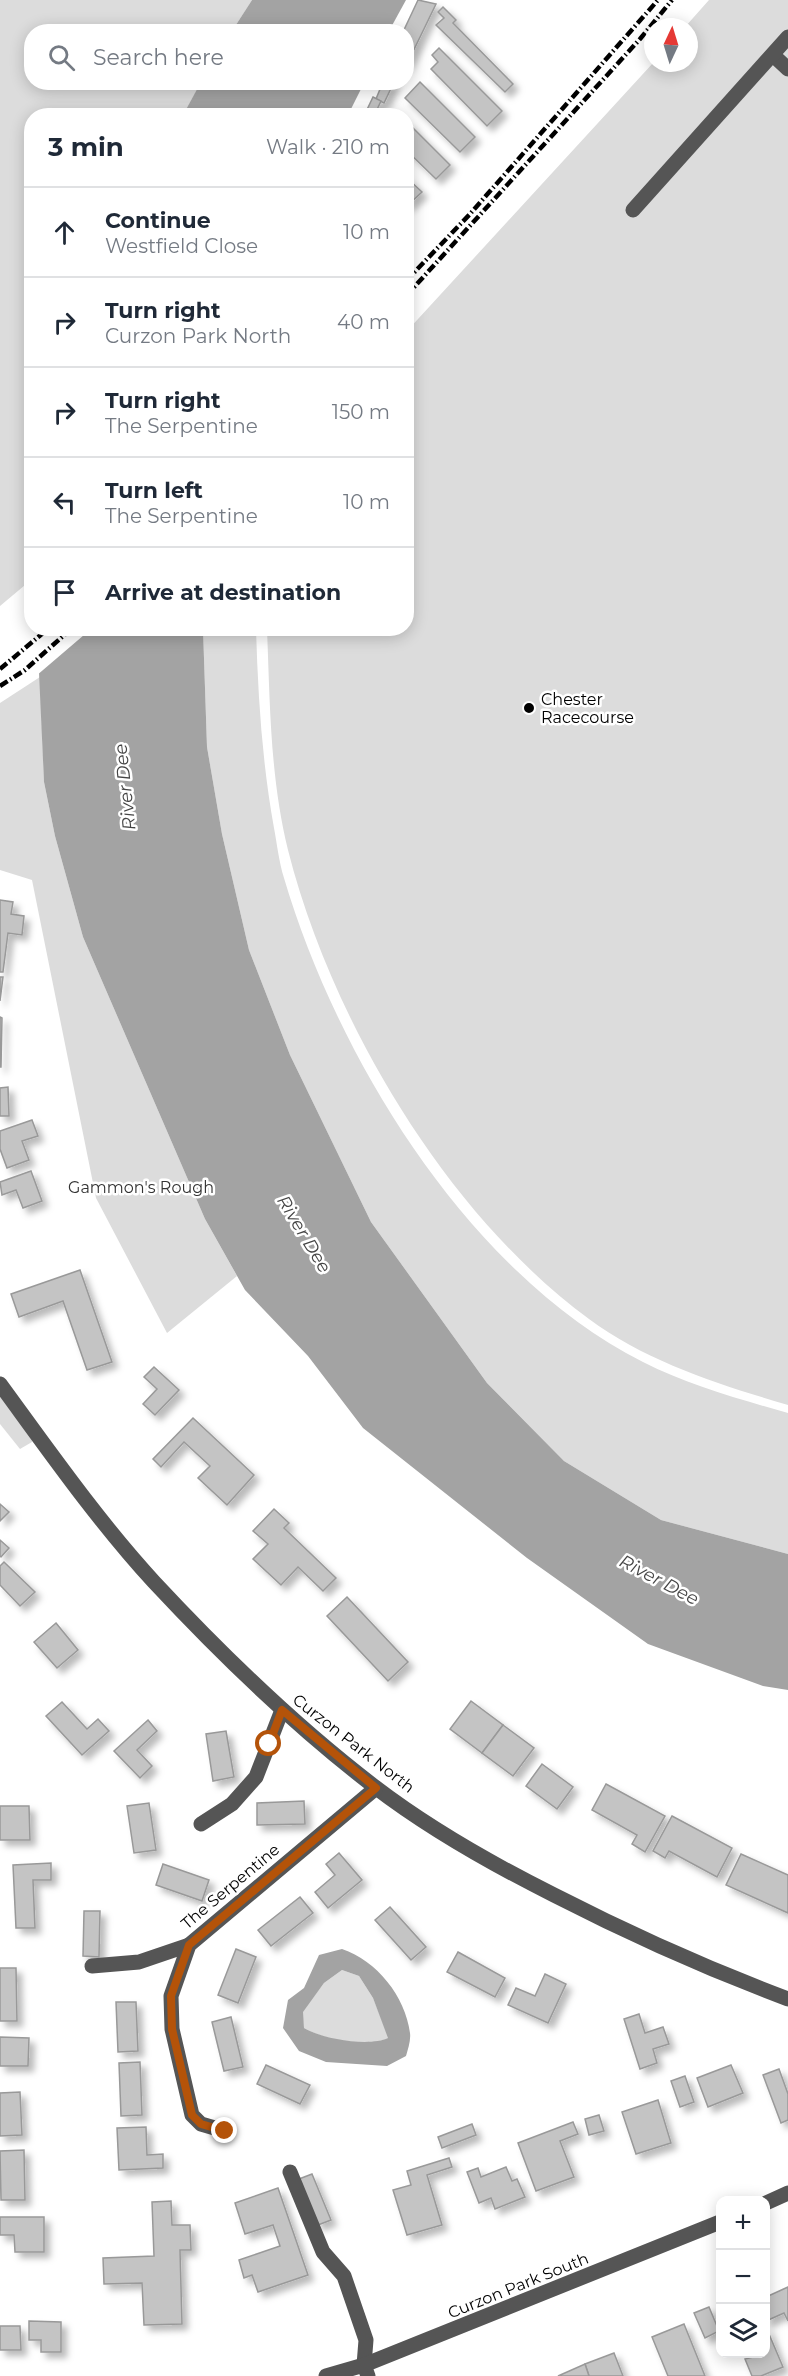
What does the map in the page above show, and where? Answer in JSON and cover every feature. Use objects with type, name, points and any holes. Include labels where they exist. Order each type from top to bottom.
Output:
[{"type":"street","points":[[633,210],[788,37]]},
{"type":"street","points":[[773,55],[788,69]]},
{"type":"street","name":"Curzon Park North","points":[[0,1384],[65,1472],[153,1581],[282,1710],[376,1788],[485,1860],[620,1929],[726,1976],[788,1999]]},
{"type":"street","points":[[201,1824],[232,1804],[256,1778],[282,1710]]},
{"type":"street","name":"The Serpentine","points":[[225,2131],[201,2124],[192,2115],[172,2029],[171,1996],[189,1945],[376,1788]]},
{"type":"street","points":[[92,1966],[139,1962],[189,1945]]},
{"type":"street","points":[[290,2172],[323,2252],[344,2276],[366,2340],[366,2371]]},
{"type":"street","points":[[770,2201],[788,2193]]},
{"type":"street","name":"Curzon Park South","points":[[326,2376],[366,2371],[716,2224]]},
{"type":"green space","points":[[0,0],[252,0],[237,24],[24,24],[24,90],[197,90],[187,108],[24,108],[24,586],[0,606]]},
{"type":"green space","name":"Chester Racecourse","points":[[709,0],[788,0],[788,1405],[685,1371],[635,1348],[589,1319],[537,1276],[488,1225],[442,1169],[401,1109],[364,1045],[333,980],[307,915],[288,850],[274,768],[267,636],[414,636],[414,323],[645,72],[698,72],[698,18],[693,18]]},
{"type":"green space","points":[[203,636],[256,636],[264,753],[282,872],[308,947],[338,1018],[375,1088],[418,1155],[467,1218],[521,1275],[580,1323],[643,1362],[678,1378],[788,1413],[788,1554],[661,1520],[564,1461],[487,1383],[371,1222],[290,1055],[249,950],[222,834],[207,747]]},
{"type":"green space","name":"Gammon's Rough","points":[[40,677],[44,782],[55,836],[83,937],[205,1219],[237,1276],[167,1333],[96,1198],[32,880],[0,870],[0,703]]},
{"type":"green space","points":[[0,1392],[33,1437],[32,1442],[20,1449],[0,1424]]},
{"type":"green space","points":[[342,1970],[359,1976],[373,1998],[389,2038],[369,2042],[346,2041],[323,2036],[304,2028],[302,2012],[324,1983]]},
{"type":"water","points":[[252,0],[406,0],[393,24],[237,24]]},
{"type":"water","points":[[197,90],[360,90],[352,108],[187,108]]},
{"type":"water","name":"River Dee","points":[[37,636],[203,636],[207,747],[222,834],[249,950],[290,1055],[371,1222],[487,1383],[564,1461],[661,1520],[788,1554],[788,1690],[763,1686],[648,1644],[527,1558],[363,1428],[308,1356],[245,1290],[205,1219],[83,937],[55,836],[44,782]]},
{"type":"water","points":[[342,1949],[367,1962],[378,1971],[396,1993],[407,2019],[410,2036],[406,2056],[387,2066],[326,2062],[299,2051],[283,2028],[288,2000],[304,1988],[319,1955]],"holes":[[[342,1970],[359,1976],[373,1998],[388,2038],[369,2042],[346,2041],[304,2028],[303,2012],[324,1983]]]},
{"type":"pier","points":[[35,636],[83,636],[36,676]]},
{"type":"building","points":[[418,0],[436,4],[414,49],[414,24],[407,24]]},
{"type":"building","points":[[443,7],[456,20],[453,23],[513,84],[505,92],[436,25],[444,18],[438,12]]},
{"type":"building","points":[[439,48],[502,111],[487,126],[431,69],[438,62],[432,55]]},
{"type":"building","points":[[420,82],[475,137],[460,152],[405,98]]},
{"type":"building","points":[[380,90],[390,90],[384,103],[376,99]]},
{"type":"building","points":[[373,97],[381,101],[378,108],[368,108]]},
{"type":"building","points":[[414,129],[450,165],[436,179],[414,158]]},
{"type":"building","points":[[414,184],[422,192],[414,199]]},
{"type":"building","points":[[0,900],[13,902],[11,914],[24,916],[22,935],[8,933],[3,972],[0,972]]},
{"type":"building","points":[[0,977],[3,977],[0,1001]]},
{"type":"building","points":[[0,1017],[2,1018],[1,1067],[0,1067]]},
{"type":"building","points":[[8,1087],[9,1116],[0,1116],[0,1088]]},
{"type":"building","points":[[32,1120],[38,1136],[22,1141],[29,1160],[7,1168],[0,1149],[0,1131]]},
{"type":"building","points":[[31,1171],[42,1201],[23,1208],[16,1190],[2,1195],[0,1182]]},
{"type":"building","points":[[80,1270],[112,1362],[87,1370],[63,1301],[19,1317],[11,1294]]},
{"type":"building","points":[[154,1367],[179,1390],[155,1415],[143,1404],[157,1389],[144,1377]]},
{"type":"building","points":[[193,1418],[254,1475],[227,1505],[198,1478],[210,1466],[184,1442],[161,1467],[153,1459]]},
{"type":"building","points":[[0,1504],[9,1512],[0,1521]]},
{"type":"building","points":[[274,1509],[289,1523],[284,1528],[336,1578],[323,1591],[298,1567],[281,1585],[253,1559],[268,1544],[253,1531]]},
{"type":"building","points":[[0,1540],[9,1548],[1,1557],[0,1556]]},
{"type":"building","points":[[4,1562],[35,1592],[20,1606],[0,1585],[0,1566]]},
{"type":"building","points":[[347,1597],[408,1662],[388,1681],[327,1616]]},
{"type":"building","points":[[56,1623],[78,1650],[57,1668],[34,1642]]},
{"type":"building","points":[[471,1701],[503,1725],[482,1753],[450,1729]]},
{"type":"building","points":[[62,1702],[87,1729],[98,1719],[109,1731],[82,1755],[46,1716]]},
{"type":"building","points":[[148,1720],[157,1731],[137,1750],[152,1766],[140,1778],[114,1751]]},
{"type":"building","points":[[503,1725],[534,1748],[513,1776],[482,1753]]},
{"type":"building","points":[[226,1731],[234,1777],[213,1781],[206,1734]]},
{"type":"building","points":[[542,1764],[573,1787],[557,1809],[526,1786]]},
{"type":"building","points":[[606,1784],[665,1816],[645,1852],[632,1844],[637,1835],[592,1810]]},
{"type":"building","points":[[304,1801],[305,1824],[257,1825],[257,1803]]},
{"type":"building","points":[[149,1803],[156,1850],[134,1853],[127,1806]]},
{"type":"building","points":[[0,1806],[29,1806],[30,1840],[0,1840]]},
{"type":"building","points":[[672,1816],[732,1848],[717,1877],[669,1851],[665,1858],[653,1851]]},
{"type":"building","points":[[339,1853],[362,1880],[328,1908],[315,1892],[335,1875],[326,1864]]},
{"type":"building","points":[[741,1854],[788,1875],[788,1913],[726,1885]]},
{"type":"building","points":[[51,1863],[51,1880],[33,1880],[35,1928],[16,1928],[13,1865]]},
{"type":"building","points":[[163,1864],[209,1880],[202,1901],[156,1885]]},
{"type":"building","points":[[300,1897],[313,1913],[271,1946],[258,1930]]},
{"type":"building","points":[[390,1907],[426,1947],[411,1960],[375,1920]]},
{"type":"building","points":[[84,1911],[100,1911],[99,1957],[83,1956]]},
{"type":"building","points":[[236,1949],[256,1957],[238,2003],[218,1995]]},
{"type":"building","points":[[458,1952],[505,1978],[495,1997],[447,1972]]},
{"type":"building","points":[[0,1968],[16,1968],[17,2021],[0,2021]]},
{"type":"building","points":[[545,1974],[566,1984],[548,2023],[508,2005],[516,1988],[535,1996]]},
{"type":"building","points":[[116,2002],[136,2002],[138,2051],[118,2052]]},
{"type":"building","points":[[639,2014],[645,2033],[663,2027],[669,2044],[653,2049],[657,2063],[640,2069],[624,2019]]},
{"type":"building","points":[[231,2017],[243,2067],[224,2071],[212,2022]]},
{"type":"building","points":[[0,2037],[29,2038],[28,2066],[0,2066]]},
{"type":"building","points":[[140,2062],[142,2115],[121,2116],[119,2063]]},
{"type":"building","points":[[266,2065],[310,2085],[300,2104],[257,2084]]},
{"type":"building","points":[[731,2065],[743,2093],[708,2107],[697,2078]]},
{"type":"building","points":[[779,2069],[788,2094],[788,2120],[781,2123],[763,2075]]},
{"type":"building","points":[[685,2076],[694,2102],[680,2107],[671,2081]]},
{"type":"building","points":[[20,2092],[22,2135],[0,2136],[0,2093]]},
{"type":"building","points":[[658,2100],[671,2143],[636,2154],[622,2112]]},
{"type":"building","points":[[599,2115],[604,2131],[589,2135],[585,2119]]},
{"type":"building","points":[[573,2122],[578,2134],[560,2141],[574,2177],[536,2191],[518,2143]]},
{"type":"building","points":[[472,2124],[476,2135],[442,2148],[438,2137]]},
{"type":"building","points":[[146,2127],[147,2155],[163,2154],[163,2168],[119,2170],[117,2128]]},
{"type":"building","points":[[24,2150],[25,2200],[1,2200],[0,2151]]},
{"type":"building","points":[[449,2158],[452,2167],[427,2175],[442,2225],[407,2235],[393,2190],[411,2185],[407,2171]]},
{"type":"building","points":[[506,2167],[512,2181],[517,2179],[525,2197],[495,2209],[491,2198],[479,2203],[467,2172],[478,2168],[481,2177]]},
{"type":"building","points":[[312,2174],[331,2220],[318,2225],[299,2179]]},
{"type":"building","points":[[278,2188],[308,2275],[258,2292],[252,2275],[244,2278],[239,2260],[280,2246],[273,2225],[245,2234],[235,2203]]},
{"type":"building","points":[[171,2201],[172,2225],[190,2225],[191,2250],[180,2250],[182,2324],[144,2325],[142,2283],[104,2284],[103,2258],[154,2256],[152,2202]]},
{"type":"building","points":[[0,2217],[44,2217],[44,2252],[15,2252],[14,2235],[0,2235]]},
{"type":"building","points":[[788,2287],[788,2321],[784,2313],[770,2319],[770,2295]]},
{"type":"building","points":[[709,2307],[716,2324],[716,2332],[705,2338],[694,2313]]},
{"type":"building","points":[[29,2321],[61,2322],[61,2352],[41,2352],[41,2340],[29,2340]]},
{"type":"building","points":[[684,2324],[705,2376],[668,2376],[652,2337]]},
{"type":"building","points":[[0,2326],[20,2326],[21,2350],[0,2350]]},
{"type":"building","points":[[770,2336],[783,2367],[761,2376],[752,2376],[745,2359],[770,2358]]},
{"type":"building","points":[[614,2353],[623,2376],[589,2376],[585,2364]]},
{"type":"building","points":[[585,2364],[589,2376],[558,2376]]},
{"type":"railway","points":[[414,273],[470,214],[658,0]]},
{"type":"railway","points":[[414,287],[640,39],[672,0]]},
{"type":"railway","points":[[0,669],[39,636]]},
{"type":"railway","points":[[0,686],[25,670],[63,636]]},
{"type":"place","name":"Chester Racecourse","points":[[529,708]]},
{"type":"route","points":[[225,2131],[201,2124],[192,2115],[172,2029],[171,1996],[189,1945],[376,1788],[282,1710],[269,1744]]}]
